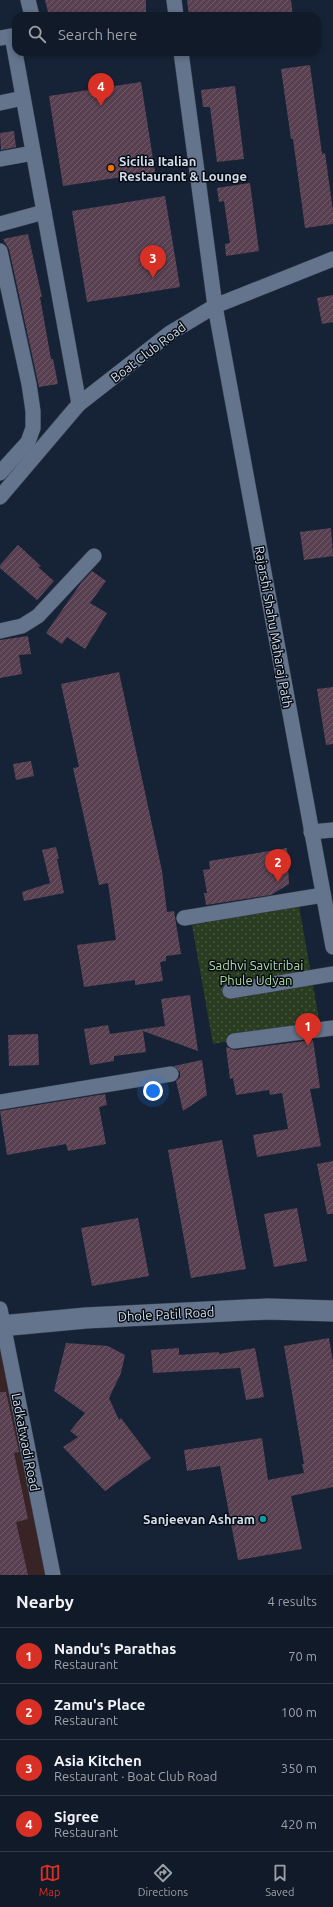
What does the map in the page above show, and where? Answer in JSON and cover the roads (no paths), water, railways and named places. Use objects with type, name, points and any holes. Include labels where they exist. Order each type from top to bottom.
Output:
[{"type":"street","points":[[28,0],[31,12]]},
{"type":"street","points":[[174,0],[176,12]]},
{"type":"street","points":[[9,37],[12,50]]},
{"type":"street","points":[[13,56],[23,98],[79,404]]},
{"type":"street","name":"Rajarshi Shahu Maharaj Path","points":[[182,56],[215,306],[333,947]]},
{"type":"street","points":[[0,103],[23,98]]},
{"type":"street","points":[[0,159],[33,153]]},
{"type":"street","points":[[0,224],[44,212]]},
{"type":"street","points":[[0,251],[29,384],[32,411],[32,428],[28,442],[0,473]]},
{"type":"street","name":"Boat Club Road","points":[[0,497],[79,404],[170,333],[215,306],[333,259]]},
{"type":"street","points":[[32,428],[49,439]]},
{"type":"street","points":[[0,631],[22,626],[38,616],[94,556]]},
{"type":"street","points":[[311,832],[333,830]]},
{"type":"street","points":[[184,918],[323,895]]},
{"type":"street","points":[[230,991],[333,974]]},
{"type":"street","points":[[234,1041],[333,1028]]},
{"type":"street","points":[[0,1102],[171,1074]]},
{"type":"street","name":"Dhole Patil Road","points":[[1,1320],[86,1318],[268,1309],[333,1311]]},
{"type":"street","name":"Ladkatwadi Road","points":[[1,1320],[53,1575]]},
{"type":"place","name":"Sigree","points":[[101,106]]},
{"type":"place","name":"Sicilia Italian Restaurant & Lounge","points":[[111,168]]},
{"type":"place","name":"Asia Kitchen","points":[[153,278]]},
{"type":"place","name":"Zamu's Place","points":[[278,882]]},
{"type":"place","name":"Nandu's Parathas","points":[[308,1046]]},
{"type":"place","name":"Sanjeevan Ashram","points":[[263,1519]]},
{"type":"park label","name":"Sadhvi Savitribai Phule Udyan","points":[[256,972]]}]
